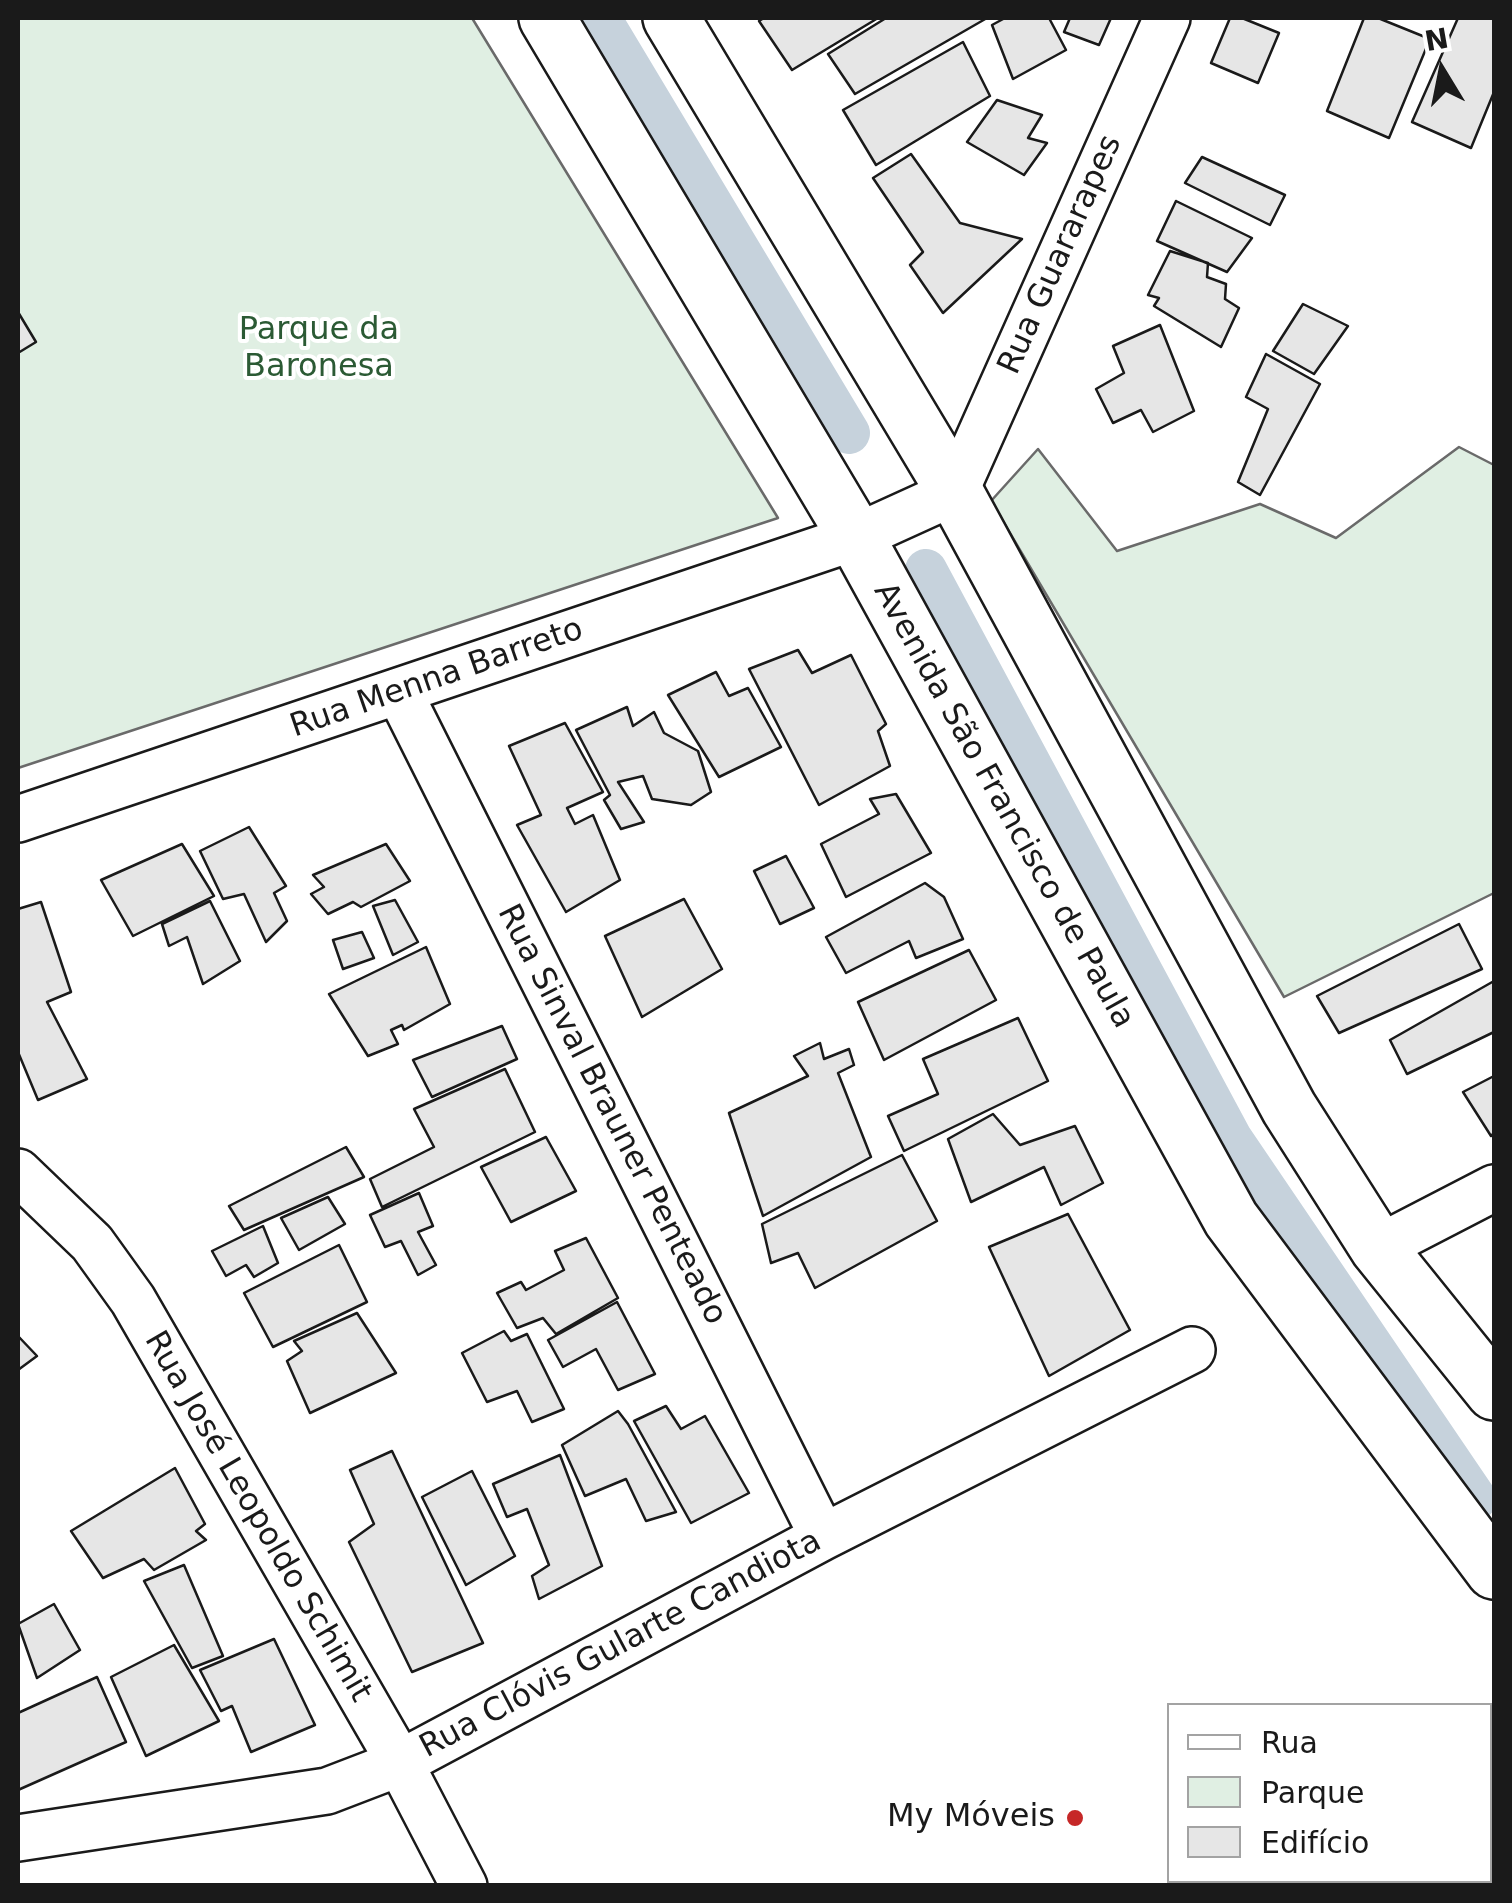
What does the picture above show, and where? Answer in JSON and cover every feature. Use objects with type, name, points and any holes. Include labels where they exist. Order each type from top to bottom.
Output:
[{"type":"main road","name":"Avenida São Francisco de Paula","points":[[547,18],[856,537],[1231,1219],[1484,1536]]},
{"type":"main road","points":[[671,18],[955,492],[1290,1108],[1378,1248],[1494,1392]]},
{"type":"street","name":"Rua Guararapes","points":[[955,492],[1167,18]]},
{"type":"street","name":"Rua Menna Barreto","points":[[18,819],[856,537],[955,492]]},
{"type":"street","name":"Rua Sinval Brauner Penteado","points":[[399,692],[823,1537]]},
{"type":"street","name":"Rua José Leopoldo Schimit","points":[[18,1172],[92,1244],[133,1300],[400,1764],[464,1886]]},
{"type":"street","points":[[1378,1248],[1494,1188]]},
{"type":"street","name":"Rua Clóvis Gularte Candiota","points":[[18,1838],[327,1791],[400,1764],[823,1537],[1192,1350]]},
{"type":"green space","name":"Parque da Baronesa","points":[[18,18],[472,18],[778,518],[18,768]]},
{"type":"green space","points":[[1459,447],[1494,465],[1494,893],[1284,997],[991,501],[1038,449],[1117,551],[1260,504],[1336,538]]},
{"type":"building","points":[[878,18],[792,70],[759,21]]},
{"type":"building","points":[[886,18],[987,18],[855,94],[828,54]]},
{"type":"building","points":[[1005,18],[1049,18],[1066,50],[1013,79],[992,25]]},
{"type":"building","points":[[1070,18],[1111,18],[1099,45],[1064,32]]},
{"type":"building","points":[[1230,18],[1242,18],[1279,33],[1258,83],[1211,63]]},
{"type":"building","points":[[1364,18],[1378,18],[1430,39],[1389,138],[1327,111]]},
{"type":"building","points":[[1458,18],[1494,18],[1494,92],[1471,148],[1412,122]]},
{"type":"building","points":[[963,42],[990,96],[876,165],[843,110]]},
{"type":"building","points":[[997,100],[1042,115],[1028,138],[1047,143],[1024,175],[967,142]]},
{"type":"building","points":[[911,154],[960,223],[1022,239],[943,313],[910,265],[923,252],[873,178]]},
{"type":"building","points":[[1202,157],[1285,195],[1270,225],[1185,183]]},
{"type":"building","points":[[1176,201],[1252,238],[1227,272],[1157,241]]},
{"type":"building","points":[[1170,251],[1208,263],[1207,277],[1226,284],[1225,299],[1239,308],[1221,347],[1154,306],[1159,298],[1148,295]]},
{"type":"building","points":[[1303,304],[1348,326],[1314,374],[1273,351]]},
{"type":"building","points":[[18,312],[36,342],[18,353]]},
{"type":"building","points":[[1160,325],[1194,411],[1153,432],[1141,410],[1113,423],[1096,389],[1124,373],[1113,346]]},
{"type":"building","points":[[1266,354],[1320,384],[1260,495],[1238,482],[1268,409],[1246,397]]},
{"type":"building","points":[[798,650],[812,673],[851,655],[886,724],[878,731],[890,766],[819,805],[749,669]]},
{"type":"building","points":[[716,672],[729,696],[748,688],[781,747],[719,777],[668,695]]},
{"type":"building","points":[[627,707],[633,726],[654,712],[664,733],[698,751],[711,792],[691,805],[652,799],[643,776],[618,782],[644,822],[621,829],[604,800],[610,795],[576,730]]},
{"type":"building","points":[[565,723],[603,792],[567,808],[575,824],[593,815],[620,880],[566,912],[517,825],[541,815],[509,746]]},
{"type":"building","points":[[896,794],[931,853],[846,897],[821,844],[879,814],[870,799]]},
{"type":"building","points":[[249,827],[286,886],[274,893],[287,921],[266,942],[244,894],[223,899],[200,851]]},
{"type":"building","points":[[182,844],[214,896],[133,936],[101,880]]},
{"type":"building","points":[[386,844],[410,881],[361,907],[353,902],[328,914],[311,894],[324,887],[313,875]]},
{"type":"building","points":[[786,856],[814,908],[780,924],[754,871]]},
{"type":"building","points":[[925,883],[944,897],[963,939],[916,958],[909,941],[846,973],[826,937]]},
{"type":"building","points":[[684,899],[722,969],[642,1017],[605,936]]},
{"type":"building","points":[[395,900],[418,942],[393,955],[373,906]]},
{"type":"building","points":[[210,901],[240,961],[203,984],[187,937],[169,946],[162,924]]},
{"type":"building","points":[[41,902],[71,992],[47,1002],[87,1079],[38,1100],[18,1052],[18,909]]},
{"type":"building","points":[[1459,924],[1482,969],[1339,1033],[1317,996]]},
{"type":"building","points":[[362,932],[374,958],[343,969],[333,940]]},
{"type":"building","points":[[426,947],[450,1004],[404,1030],[402,1025],[391,1030],[398,1044],[368,1056],[329,994]]},
{"type":"building","points":[[969,950],[996,1000],[884,1060],[858,1002]]},
{"type":"building","points":[[1494,981],[1494,1032],[1407,1074],[1390,1040]]},
{"type":"building","points":[[1018,1018],[1048,1081],[904,1151],[888,1116],[938,1094],[923,1059]]},
{"type":"building","points":[[502,1026],[517,1059],[432,1097],[413,1060]]},
{"type":"building","points":[[820,1043],[824,1059],[849,1049],[854,1065],[838,1073],[871,1157],[763,1216],[729,1113],[808,1076],[794,1056]]},
{"type":"building","points":[[505,1069],[535,1132],[382,1207],[370,1179],[434,1147],[414,1109]]},
{"type":"building","points":[[1494,1076],[1494,1133],[1491,1136],[1463,1092]]},
{"type":"building","points":[[993,1114],[1020,1145],[1075,1126],[1103,1183],[1061,1205],[1044,1167],[971,1202],[948,1139]]},
{"type":"building","points":[[546,1137],[576,1191],[511,1222],[481,1167]]},
{"type":"building","points":[[346,1147],[364,1177],[244,1230],[229,1206]]},
{"type":"building","points":[[902,1155],[937,1221],[815,1288],[798,1253],[771,1263],[762,1224]]},
{"type":"building","points":[[419,1193],[433,1226],[418,1232],[436,1265],[418,1275],[401,1241],[385,1247],[370,1215]]},
{"type":"building","points":[[328,1197],[345,1224],[299,1250],[281,1218]]},
{"type":"building","points":[[1068,1214],[1130,1330],[1049,1376],[989,1247]]},
{"type":"building","points":[[263,1226],[278,1263],[254,1277],[246,1265],[226,1276],[212,1251]]},
{"type":"building","points":[[586,1238],[618,1298],[556,1334],[543,1318],[517,1328],[497,1293],[521,1282],[526,1290],[564,1270],[555,1251]]},
{"type":"building","points":[[339,1245],[367,1302],[273,1347],[244,1293]]},
{"type":"building","points":[[617,1302],[655,1374],[618,1390],[596,1349],[563,1367],[548,1340]]},
{"type":"building","points":[[357,1313],[396,1373],[310,1413],[287,1361],[302,1351],[294,1341]]},
{"type":"building","points":[[504,1331],[511,1341],[527,1334],[564,1409],[532,1422],[517,1391],[487,1402],[462,1353]]},
{"type":"building","points":[[18,1336],[37,1356],[18,1370]]},
{"type":"building","points":[[666,1406],[681,1429],[705,1416],[749,1493],[691,1523],[634,1421]]},
{"type":"building","points":[[618,1411],[676,1512],[646,1521],[626,1479],[585,1496],[562,1445]]},
{"type":"building","points":[[392,1451],[483,1643],[412,1672],[349,1542],[374,1524],[350,1470]]},
{"type":"building","points":[[560,1455],[602,1566],[539,1599],[532,1576],[549,1565],[527,1509],[507,1517],[493,1484]]},
{"type":"building","points":[[175,1468],[205,1524],[196,1531],[206,1540],[154,1570],[144,1559],[103,1578],[71,1531]]},
{"type":"building","points":[[472,1471],[515,1556],[466,1585],[422,1497]]},
{"type":"building","points":[[184,1565],[223,1656],[192,1668],[144,1581]]},
{"type":"building","points":[[54,1604],[80,1650],[37,1678],[18,1624]]},
{"type":"building","points":[[274,1639],[315,1725],[251,1752],[232,1706],[221,1711],[200,1670]]},
{"type":"building","points":[[174,1645],[219,1721],[146,1756],[111,1677]]},
{"type":"building","points":[[97,1677],[126,1742],[18,1790],[18,1713]]},
{"type":"waterway","points":[[600,18],[849,433]]},
{"type":"waterway","points":[[926,570],[1231,1138],[1476,1499]]},
{"type":"place","name":"My Móveis","points":[[1075,1818]]}]
